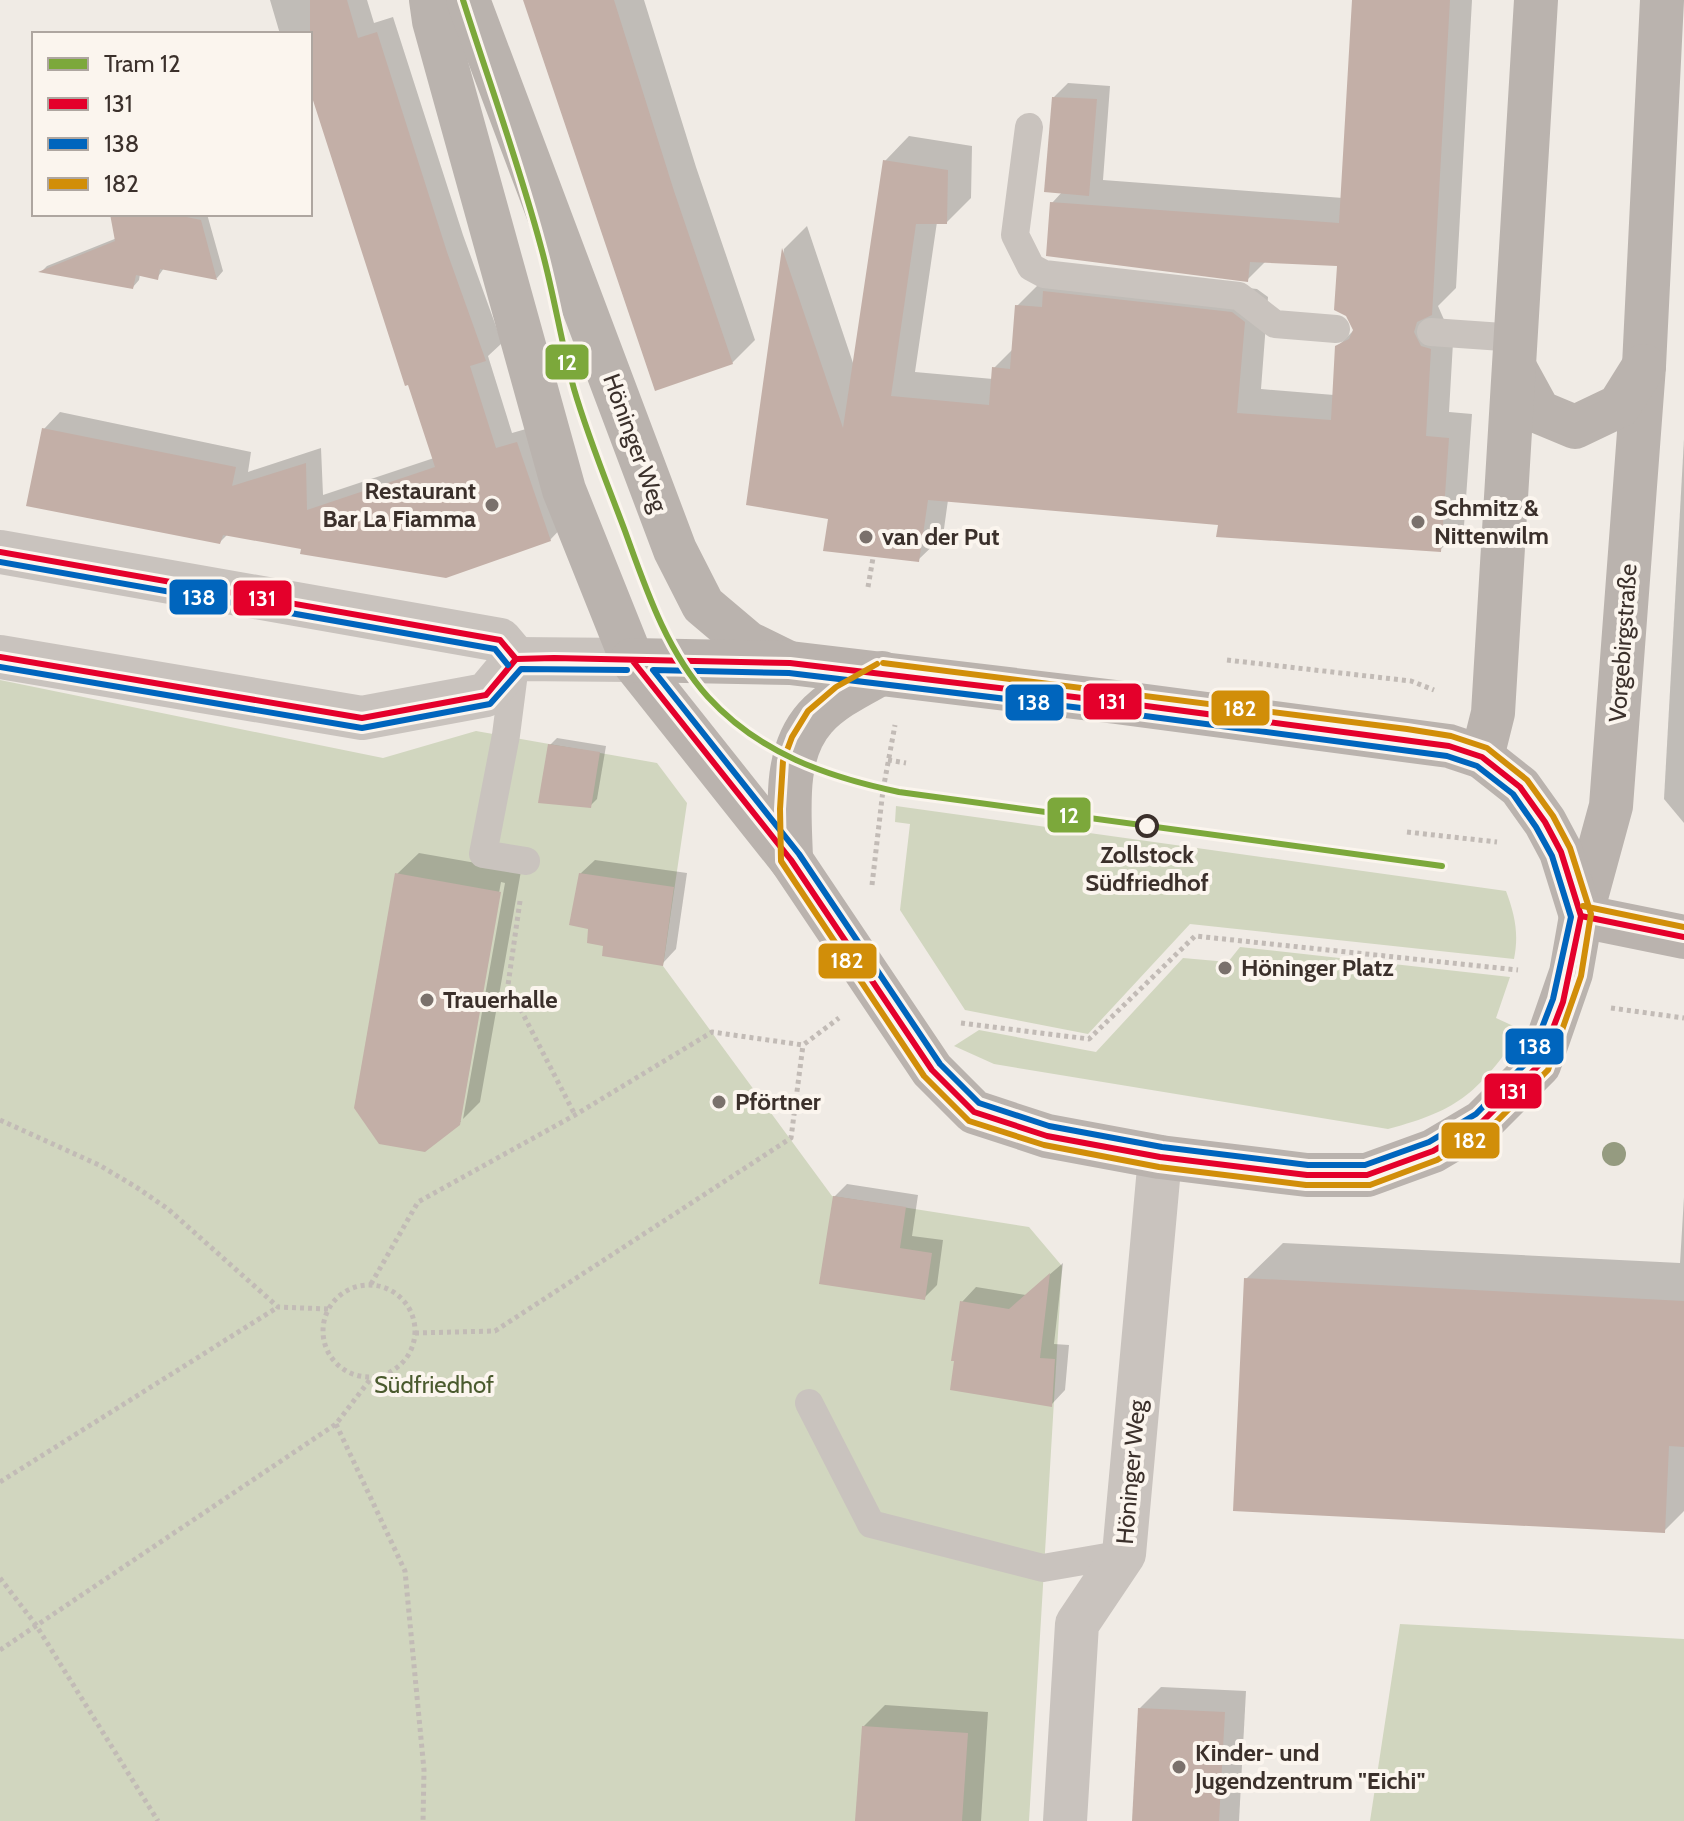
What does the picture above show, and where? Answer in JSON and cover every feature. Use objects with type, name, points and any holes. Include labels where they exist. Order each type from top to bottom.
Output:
[{"type":"street","points":[[0,552],[500,640],[516,659],[632,660],[790,663],[1406,739],[1449,746],[1482,757],[1520,787],[1545,822],[1561,852],[1581,916],[1563,1002],[1539,1065],[1482,1122],[1433,1151],[1367,1175],[1307,1175],[1160,1157],[1047,1136],[974,1112],[932,1070],[791,860],[632,660],[564,490],[434,21],[431,0]]},
{"type":"street","name":"Höninger Weg","points":[[468,0],[675,550],[703,605],[748,643],[790,663]]},
{"type":"street","points":[[1482,757],[1493,713],[1536,0]]},
{"type":"street","name":"Vorgebirgstraße","points":[[1581,916],[1611,806],[1644,366],[1662,0]]},
{"type":"street","name":"Vorgebirgstraße","points":[[1516,354],[1539,412],[1575,427],[1619,406],[1644,366]]},
{"type":"street","points":[[0,657],[362,718],[486,695],[516,659]]},
{"type":"street","points":[[791,860],[793,762],[801,741],[815,718],[842,695],[892,675]]},
{"type":"street","points":[[1581,916],[1684,937]]},
{"type":"street","name":"Höninger Weg","points":[[1065,1821],[1077,1624],[1124,1554],[1160,1157]]},
{"type":"lane","points":[[1029,127],[1015,235],[1031,267],[1044,274],[1239,296],[1275,324],[1336,329]]},
{"type":"lane","points":[[1431,332],[1516,354]]},
{"type":"lane","points":[[516,659],[506,735],[483,854],[526,861]]},
{"type":"lane","points":[[809,1403],[871,1524],[1043,1568],[1124,1554]]},
{"type":"path","points":[[868,587],[873,558]]},
{"type":"path","points":[[1227,660],[1411,681]]},
{"type":"path","points":[[879,897],[871,884],[888,760],[892,675]]},
{"type":"path","points":[[888,760],[906,763]]},
{"type":"path","points":[[526,861],[508,985],[575,1115]]},
{"type":"path","points":[[958,1023],[1089,1039],[1195,936],[1526,971],[1522,996],[1684,1018]]},
{"type":"path","points":[[371,1284],[418,1202],[575,1115],[712,1032],[803,1045],[791,1138],[495,1331],[415,1333]]},
{"type":"path","points":[[0,1120],[99,1165],[136,1187],[168,1209],[278,1307]]},
{"type":"path","points":[[371,1284],[392,1290],[408,1305],[414,1321],[415,1333],[407,1357],[388,1373],[372,1377],[359,1376],[344,1369],[334,1361],[323,1337],[323,1322],[328,1309],[338,1296],[353,1287],[371,1284]]},
{"type":"path","points":[[0,1482],[278,1307],[328,1309]]},
{"type":"path","points":[[0,1650],[336,1424],[372,1377]]},
{"type":"path","points":[[336,1424],[405,1571],[424,1770],[423,1821]]},
{"type":"path","points":[[0,1578],[36,1625],[158,1821]]},
{"type":"green space","name":"Südfriedhof","points":[[0,680],[383,758],[476,731],[657,763],[687,803],[663,966],[832,1196],[1029,1227],[1062,1266],[1029,1821],[0,1821]]},
{"type":"green space","points":[[896,806],[1506,891],[1515,925],[1514,959],[1190,924],[1088,1034],[965,1010],[900,910],[910,824],[895,822]]},
{"type":"green space","points":[[1240,947],[1510,977],[1496,1018],[1522,1030],[1493,1069],[1466,1095],[1434,1114],[1388,1129],[994,1064],[954,1046],[979,1030],[1096,1052],[1183,958],[1228,962]]},
{"type":"green space","points":[[1400,1624],[1684,1639],[1684,1821],[1370,1821]]},
{"type":"building","points":[[310,0],[347,0],[358,38],[377,32],[447,252],[486,361],[470,366],[496,448],[517,442],[551,541],[446,578],[300,554],[301,549],[223,535],[220,544],[26,506],[42,428],[236,467],[232,486],[306,463],[307,510],[435,467],[408,385],[405,386],[312,97]]},
{"type":"building","points":[[523,0],[614,0],[733,364],[655,391]]},
{"type":"building","points":[[1352,0],[1450,0],[1432,315],[1417,322],[1414,332],[1421,346],[1431,349],[1426,436],[1449,438],[1441,552],[1216,537],[1218,525],[928,500],[919,562],[823,551],[828,519],[746,505],[782,248],[843,428],[883,160],[948,170],[947,224],[916,224],[891,396],[989,405],[992,367],[1010,369],[1015,305],[1042,307],[1043,291],[1232,312],[1245,322],[1237,413],[1331,420],[1335,346],[1349,339],[1353,330],[1346,316],[1334,310],[1337,266],[1250,262],[1248,282],[1046,256],[1050,202],[1339,223]]},
{"type":"building","points":[[1052,97],[1097,99],[1089,196],[1044,192]]},
{"type":"building","points":[[110,216],[182,216],[201,220],[217,280],[160,269],[158,280],[136,275],[133,289],[38,272],[115,241]]},
{"type":"building","points":[[548,744],[600,752],[591,808],[538,803]]},
{"type":"building","name":"Trauerhalle","points":[[395,873],[501,892],[460,1125],[425,1152],[379,1144],[354,1108]]},
{"type":"building","points":[[579,873],[674,887],[663,966],[602,956],[603,946],[587,943],[588,929],[569,925]]},
{"type":"building","points":[[833,1196],[906,1207],[900,1248],[932,1253],[925,1300],[819,1284]]},
{"type":"building","points":[[1050,1273],[1040,1358],[1055,1359],[1052,1407],[950,1390],[960,1301],[1009,1309]]},
{"type":"building","points":[[1244,1278],[1684,1301],[1684,1447],[1669,1446],[1665,1533],[1233,1511]]},
{"type":"building","name":"Kinder- und Jugendzentrum \"Eichi\"","points":[[1138,1708],[1225,1712],[1219,1821],[1132,1821]]},
{"type":"building","points":[[862,1726],[968,1733],[962,1821],[855,1821]]},
{"type":"tram line","name":"12","points":[[463,0],[532,216],[585,425],[649,597],[669,639],[693,679],[728,717],[772,748],[796,760],[846,779],[899,792],[1442,866]]},
{"type":"transit line","name":"131","points":[[0,552],[500,640],[516,659]]},
{"type":"transit line","name":"138","points":[[0,562],[495,649],[508,665]]},
{"type":"transit line","name":"131","points":[[0,657],[362,718],[486,695],[516,659],[554,658],[790,663],[1449,746],[1482,757],[1520,787],[1545,822],[1561,852],[1581,916],[1563,1002],[1539,1065],[1482,1122],[1433,1151],[1367,1175],[1307,1175],[1160,1157],[1047,1136],[974,1112],[932,1070],[791,860],[632,660]]},
{"type":"transit line","name":"182","points":[[877,664],[836,687],[808,711],[792,737],[783,761],[781,861],[924,1076],[969,1121],[1044,1145],[1159,1167],[1306,1185],[1370,1185],[1437,1160],[1488,1130],[1548,1070],[1581,976],[1591,914],[1570,848],[1553,816],[1527,780],[1487,748],[1451,736],[1407,729],[883,663]]},
{"type":"transit line","name":"138","points":[[0,667],[362,728],[490,704],[521,669],[627,670]]},
{"type":"transit line","name":"138","points":[[653,670],[789,673],[1447,756],[1477,766],[1513,794],[1536,827],[1552,856],[1571,917],[1553,999],[1530,1059],[1476,1114],[1429,1142],[1365,1165],[1308,1165],[1162,1147],[1049,1126],[979,1103],[940,1064],[799,854],[653,670]]},
{"type":"transit line","name":"182","points":[[1583,906],[1684,927]]},
{"type":"transit line","name":"131","points":[[1581,916],[1684,937]]},
{"type":"place","name":"Restaurant Bar La Fiamma","points":[[492,505]]},
{"type":"place","name":"Schmitz & Nittenwilm","points":[[1418,522]]},
{"type":"place","name":"van der Put","points":[[866,537]]},
{"type":"place","name":"Zollstock Südfriedhof","points":[[1147,826]]},
{"type":"place","name":"Höninger Platz","points":[[1225,968]]},
{"type":"place","name":"Trauerhalle","points":[[427,1000]]},
{"type":"place","name":"Pförtner","points":[[719,1102]]},
{"type":"place","name":"Kinder- und Jugendzentrum \"Eichi\"","points":[[1179,1767]]}]
